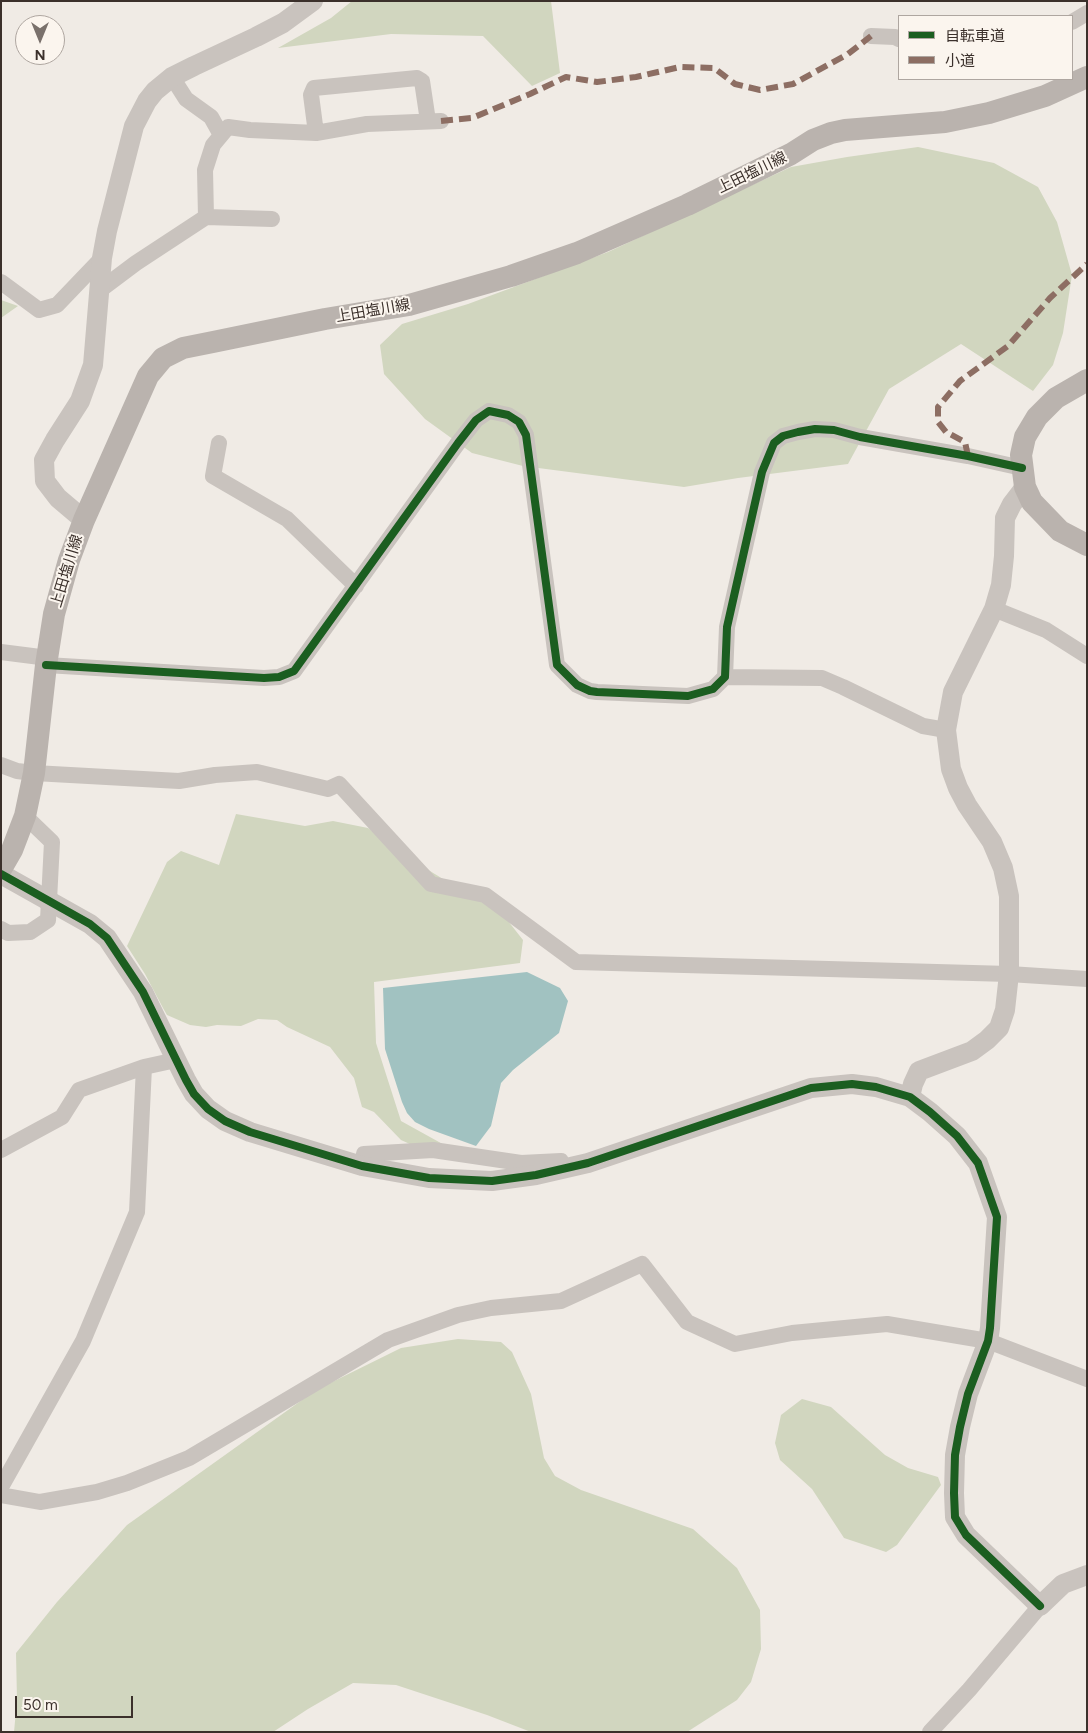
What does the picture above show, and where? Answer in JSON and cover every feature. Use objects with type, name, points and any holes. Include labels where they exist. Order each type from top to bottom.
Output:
[{"type":"main road","name":"上田塩川線","points":[[1,869],[12,850],[25,816],[34,773],[54,614],[69,560],[84,520],[148,376],[162,358],[183,348],[325,319],[409,305],[511,276],[577,253],[687,205],[791,154],[813,140],[831,133],[845,130],[945,122],[989,113],[1045,96],[1087,77]]},
{"type":"main road","points":[[1087,380],[1056,398],[1037,417],[1025,437],[1021,455],[1023,478],[1032,502],[1054,526],[1068,536],[1087,545]]},
{"type":"street","points":[[84,520],[58,498],[45,481],[44,460],[80,401],[93,365],[102,258],[107,231],[134,126],[147,101],[155,91],[172,78],[256,38],[314,1]]},
{"type":"street","points":[[1073,21],[1087,13]]},
{"type":"street","points":[[871,36],[898,38]]},
{"type":"street","points":[[172,78],[186,99],[211,117],[221,136]]},
{"type":"street","points":[[206,216],[205,170],[213,144],[228,127],[316,133],[367,124],[434,121],[422,81],[417,78],[314,88],[311,95],[316,133]]},
{"type":"street","points":[[100,290],[136,263],[206,216],[272,219]]},
{"type":"street","points":[[1,282],[39,310],[57,305],[102,258]]},
{"type":"street","points":[[1,652],[47,661],[209,676],[264,678],[279,677],[294,671],[476,420],[488,411],[508,415],[519,422],[526,435],[557,665],[577,685],[590,691],[688,696],[713,689],[725,677],[726,627],[762,472],[774,444],[784,436],[815,429],[834,430],[860,437],[968,456],[1023,478],[1006,518],[1001,585],[994,609],[953,692],[946,730],[952,769],[958,788],[992,842],[1003,868],[1009,896],[1009,974],[1005,1010],[999,1028],[972,1051],[919,1071],[910,1097]]},
{"type":"street","points":[[219,443],[212,476],[287,518],[356,586]]},
{"type":"street","points":[[994,609],[1046,630],[1087,656]]},
{"type":"street","points":[[725,677],[822,678],[923,726],[946,730]]},
{"type":"street","points":[[1,765],[17,771],[34,773],[179,780],[257,772],[328,789],[339,784],[430,884],[484,895],[576,962],[1009,974],[1087,979]]},
{"type":"street","points":[[1,929],[8,933],[30,932],[48,920],[52,842],[25,816]]},
{"type":"street","points":[[1,874],[90,924],[107,938],[143,992],[194,1094],[208,1109],[225,1121],[259,1135],[362,1166],[429,1178],[492,1181],[588,1163],[811,1088],[852,1084],[876,1087],[910,1097],[957,1136],[978,1163],[997,1217],[988,1341],[968,1394],[955,1455],[954,1493],[956,1517],[966,1535],[1040,1606]]},
{"type":"street","points":[[1,1150],[62,1117],[79,1090],[144,1067],[176,1060]]},
{"type":"street","points":[[1,1487],[83,1341],[137,1212],[144,1067]]},
{"type":"street","points":[[362,1166],[364,1154],[433,1150],[521,1163],[561,1161],[564,1168]]},
{"type":"street","points":[[1,1495],[40,1502],[96,1492],[127,1482],[189,1458],[388,1340],[458,1315],[491,1308],[561,1301],[642,1264],[687,1322],[735,1344],[792,1333],[887,1324],[988,1341],[1087,1379]]},
{"type":"street","points":[[930,1732],[969,1690],[1040,1606],[1063,1584],[1087,1575]]},
{"type":"green space","points":[[352,1],[551,1],[560,73],[532,86],[483,36],[391,34],[278,48],[331,18]]},
{"type":"green space","points":[[918,147],[994,163],[1038,187],[1057,222],[1072,275],[1063,333],[1053,365],[1033,391],[961,344],[889,389],[848,464],[684,487],[523,466],[472,453],[425,419],[384,374],[380,345],[402,324],[468,304],[608,252],[791,167]]},
{"type":"green space","points":[[1,300],[18,306],[1,318]]},
{"type":"green space","points":[[236,814],[305,826],[333,821],[368,828],[412,860],[443,879],[497,907],[523,940],[520,963],[374,982],[376,1043],[401,1121],[448,1147],[412,1145],[401,1140],[374,1112],[362,1107],[354,1078],[330,1047],[287,1027],[277,1020],[258,1019],[241,1026],[217,1025],[206,1027],[190,1025],[167,1015],[145,974],[127,946],[167,862],[181,851],[219,865]]},
{"type":"green space","points":[[458,1339],[501,1342],[512,1352],[531,1394],[544,1458],[555,1476],[581,1490],[693,1529],[737,1568],[760,1610],[761,1649],[751,1682],[737,1700],[687,1732],[531,1732],[487,1715],[396,1685],[353,1683],[273,1732],[14,1732],[17,1700],[16,1653],[57,1602],[127,1525],[316,1390],[401,1348]]},
{"type":"green space","points":[[802,1399],[831,1407],[885,1455],[908,1468],[938,1477],[941,1485],[897,1545],[886,1552],[844,1538],[812,1489],[780,1460],[775,1443],[781,1415]]},
{"type":"water","points":[[527,972],[560,988],[568,1001],[559,1033],[513,1070],[501,1083],[491,1126],[476,1146],[415,1122],[407,1113],[402,1102],[385,1049],[383,988]]},
{"type":"marked path","points":[[441,121],[472,118],[566,77],[597,82],[636,77],[680,67],[714,68],[735,84],[760,90],[793,84],[848,54],[871,36]]},
{"type":"marked path","points":[[968,456],[965,442],[946,432],[938,422],[938,407],[960,381],[1008,346],[1050,298],[1087,264]]},
{"type":"cycle path","points":[[46,665],[264,678],[279,677],[294,671],[458,443],[476,420],[489,411],[508,415],[519,422],[526,435],[557,665],[577,685],[597,692],[688,696],[713,689],[725,677],[727,627],[762,472],[774,443],[783,436],[815,429],[834,430],[860,437],[968,456],[1022,468]]},
{"type":"cycle path","points":[[1,874],[90,924],[107,938],[143,992],[194,1094],[208,1109],[225,1121],[250,1132],[362,1166],[429,1178],[492,1181],[536,1175],[588,1163],[811,1088],[852,1084],[876,1087],[910,1097],[957,1136],[978,1163],[997,1217],[988,1341],[968,1394],[955,1455],[955,1517],[966,1535],[1040,1606]]}]
